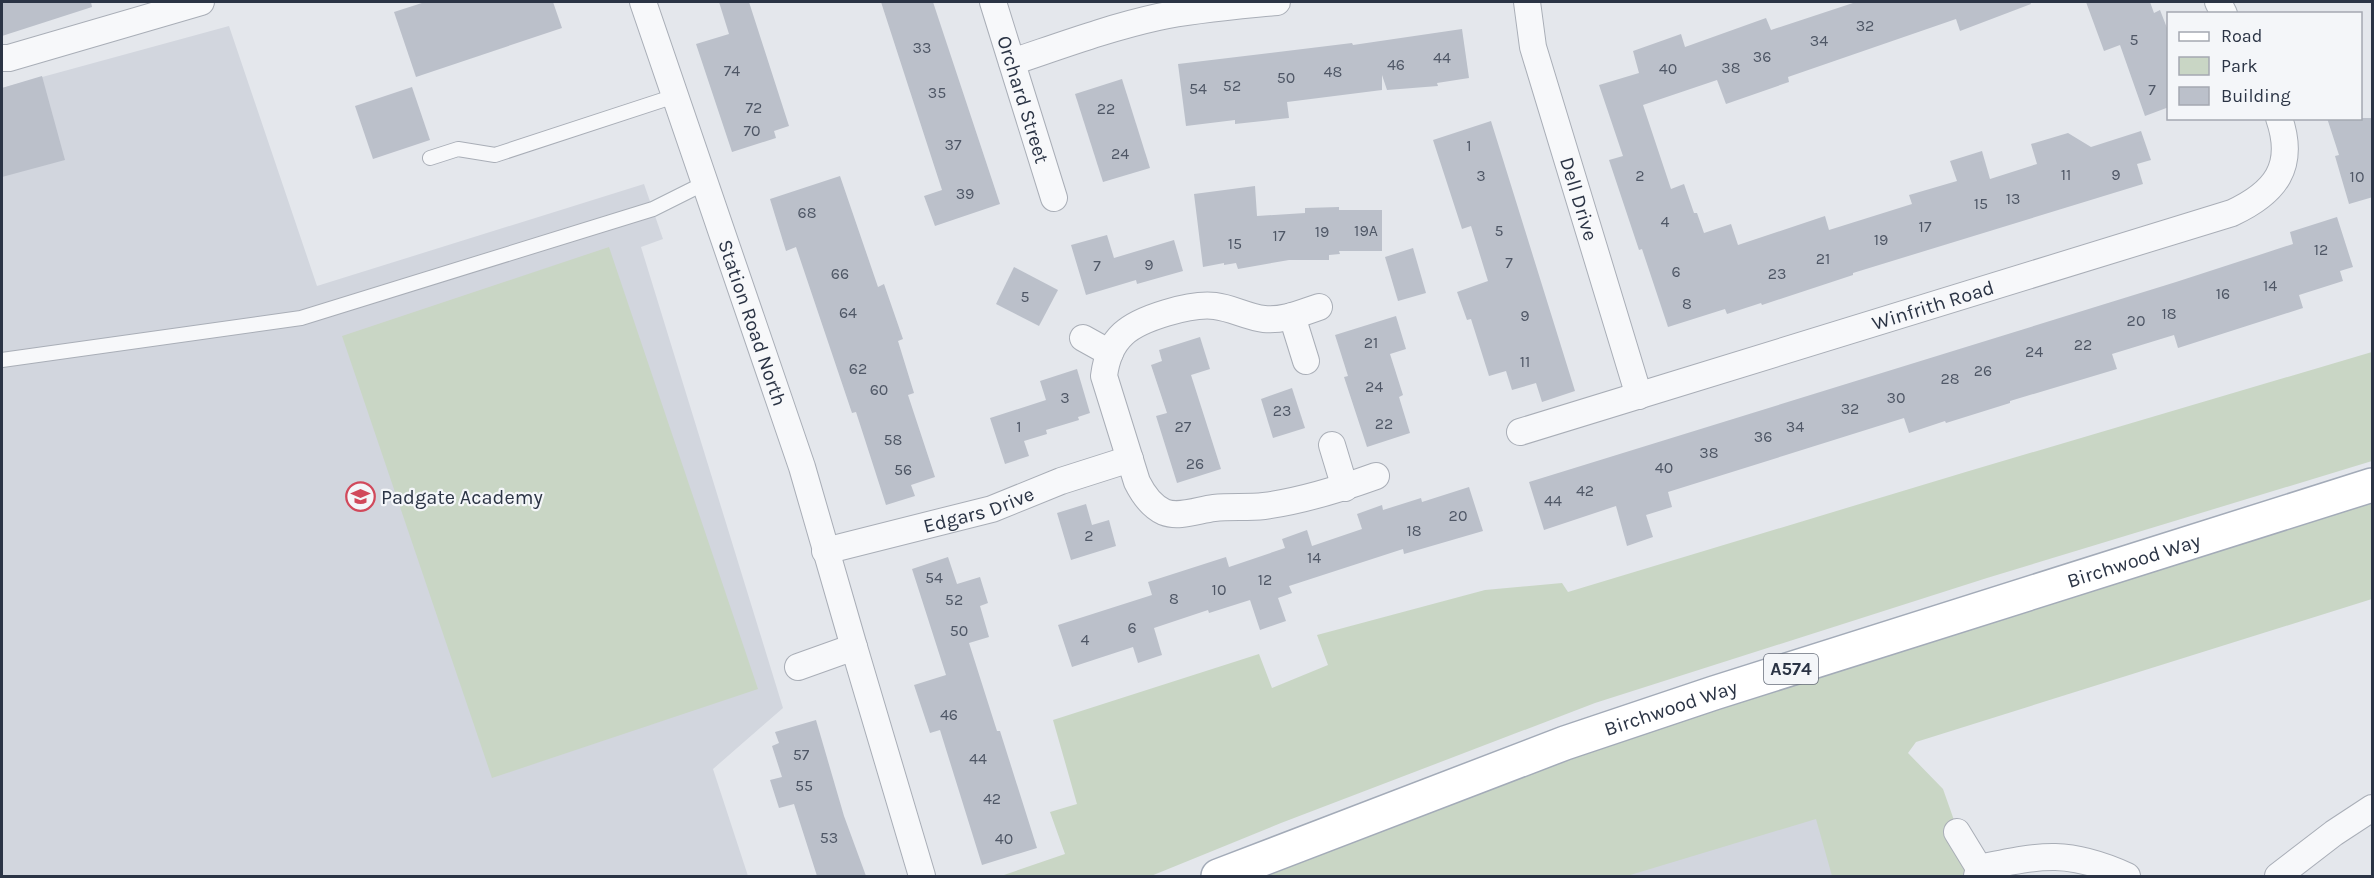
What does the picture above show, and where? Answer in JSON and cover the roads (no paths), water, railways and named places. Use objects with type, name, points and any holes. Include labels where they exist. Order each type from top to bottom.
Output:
[{"type":"main road","name":"Birchwood Way","points":[[1218,876],[1565,743],[1714,693],[2373,485]]},
{"type":"street","points":[[2,58],[9,58],[174,5],[201,2]]},
{"type":"street","name":"Station Road North","points":[[643,2],[802,467],[922,876]]},
{"type":"street","name":"Orchard Street","points":[[993,2],[1054,198]]},
{"type":"street","points":[[1012,62],[1120,26],[1158,17],[1277,2]]},
{"type":"street","name":"Dell Drive","points":[[1527,2],[1533,47],[1639,396]]},
{"type":"street","name":"Winfrith Road","points":[[1520,432],[2232,213],[2262,196],[2272,187],[2279,175],[2285,151],[2279,120]]},
{"type":"street","points":[[1319,307],[1292,316],[1265,319],[1214,306],[1182,309],[1134,326],[1124,333],[1110,353],[1104,376],[1130,459],[1142,492],[1157,508],[1166,513],[1268,505],[1345,488],[1376,476]]},
{"type":"street","points":[[1292,316],[1306,361]]},
{"type":"street","points":[[1083,338],[1110,353]]},
{"type":"street","points":[[1332,445],[1345,488]]},
{"type":"street","name":"Edgars Drive","points":[[825,551],[992,509],[1061,481],[1130,459]]},
{"type":"street","points":[[798,667],[854,647]]},
{"type":"street","points":[[2278,876],[2334,833],[2373,808]]},
{"type":"street","points":[[1956,832],[1978,872],[2031,857],[2069,856],[2102,865],[2127,876]]},
{"type":"lane","points":[[430,158],[458,149],[495,155],[675,96]]},
{"type":"lane","points":[[2,360],[301,318],[653,209],[705,183]]},
{"type":"place","name":"Padgate Academy","points":[[360,497]]}]
